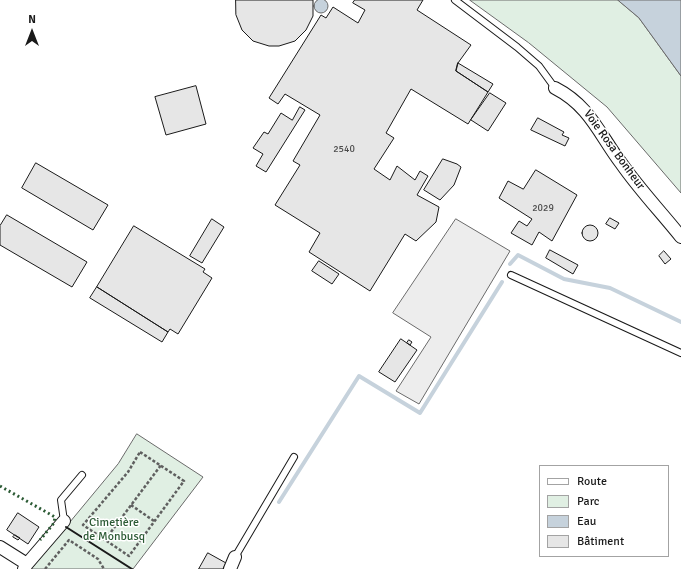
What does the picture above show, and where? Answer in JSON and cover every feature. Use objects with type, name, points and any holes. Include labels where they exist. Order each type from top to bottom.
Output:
[{"type":"street","name":"Voie Rosa Bonheur","points":[[555,88],[569,95],[585,109],[621,164],[681,237]]},
{"type":"street","points":[[0,547],[25,567],[64,521]]},
{"type":"street","points":[[230,569],[236,557]]},
{"type":"lane","points":[[455,0],[533,61],[555,88]]},
{"type":"lane","points":[[511,275],[681,353]]},
{"type":"lane","points":[[236,557],[294,457]]},
{"type":"lane","points":[[64,521],[61,500],[82,475]]},
{"type":"path","points":[[140,452],[161,466],[184,481],[128,556],[83,525],[128,472],[140,452]]},
{"type":"path","points":[[105,540],[161,466]]},
{"type":"path","points":[[131,505],[154,521]]},
{"type":"path","points":[[45,569],[69,540],[98,559],[104,569]]},
{"type":"green space","points":[[470,0],[618,0],[639,18],[681,76],[681,193],[607,107],[529,43]]},
{"type":"green space","name":"Cimetière de Monbusq","points":[[137,434],[203,477],[133,569],[31,569],[118,464]]},
{"type":"shaded area","points":[[456,219],[510,251],[419,404],[396,391],[431,337],[393,313]]},
{"type":"water","points":[[321,-1],[326,1],[328,6],[326,11],[321,13],[316,11],[314,6],[316,1]]},
{"type":"water","points":[[618,0],[681,0],[681,76],[639,18]]},
{"type":"building","points":[[236,0],[313,0],[313,16],[306,30],[295,41],[279,46],[269,46],[253,41],[242,30],[236,15]]},
{"type":"building","points":[[355,0],[423,0],[417,10],[471,45],[458,63],[456,71],[488,92],[468,124],[411,89],[386,133],[394,138],[374,169],[390,180],[397,166],[415,180],[420,171],[428,176],[417,195],[439,207],[436,222],[416,241],[405,234],[370,291],[309,252],[320,233],[275,205],[300,165],[293,161],[320,115],[285,94],[278,104],[269,98],[321,15],[326,18],[333,7],[358,23],[365,10],[353,3]]},
{"type":"building","points":[[458,63],[493,84],[488,92],[456,71]]},
{"type":"building","points":[[196,86],[206,124],[166,135],[155,97]]},
{"type":"building","points":[[490,93],[506,103],[488,131],[471,120]]},
{"type":"building","points":[[300,107],[305,110],[266,172],[256,166],[263,154],[253,148],[264,132],[268,134],[281,113],[292,120]]},
{"type":"building","points":[[538,118],[564,132],[562,135],[569,138],[565,146],[531,130]]},
{"type":"building","points":[[443,159],[461,167],[454,185],[440,200],[424,190]]},
{"type":"building","points":[[36,163],[108,205],[93,230],[22,188]]},
{"type":"building","points":[[536,170],[577,195],[552,241],[539,232],[532,245],[511,233],[519,221],[527,226],[532,219],[499,198],[508,181],[523,189]]},
{"type":"building","points":[[7,215],[87,262],[72,287],[0,245],[0,226]]},
{"type":"building","points":[[610,218],[619,223],[615,229],[606,224]]},
{"type":"building","points":[[212,219],[224,227],[202,263],[190,256]]},
{"type":"building","points":[[590,225],[596,227],[598,233],[596,239],[590,241],[584,239],[582,233],[584,227]]},
{"type":"building","points":[[134,226],[205,269],[203,272],[212,278],[178,334],[170,329],[168,332],[97,287]]},
{"type":"building","points":[[550,250],[578,265],[573,274],[546,258]]},
{"type":"building","points":[[664,251],[671,259],[665,264],[659,256]]},
{"type":"building","points":[[319,261],[339,274],[332,284],[312,271]]},
{"type":"building","points":[[97,287],[168,332],[162,342],[90,298]]},
{"type":"building","points":[[401,339],[417,350],[395,382],[379,372]]},
{"type":"building","points":[[409,340],[412,342],[410,345],[407,343]]},
{"type":"building","points":[[18,513],[39,527],[28,544],[7,530]]},
{"type":"building","points":[[15,535],[20,538],[18,540],[13,537]]},
{"type":"building","points":[[208,553],[226,563],[223,569],[199,569]]},
{"type":"waterway","points":[[510,264],[518,255],[564,279],[610,288],[681,322]]},
{"type":"waterway","points":[[279,502],[359,376],[420,413],[502,282]]},
{"type":"hedge","points":[[0,486],[55,517],[54,523],[40,540]]},
{"type":"wall","points":[[66,527],[132,569]]}]
